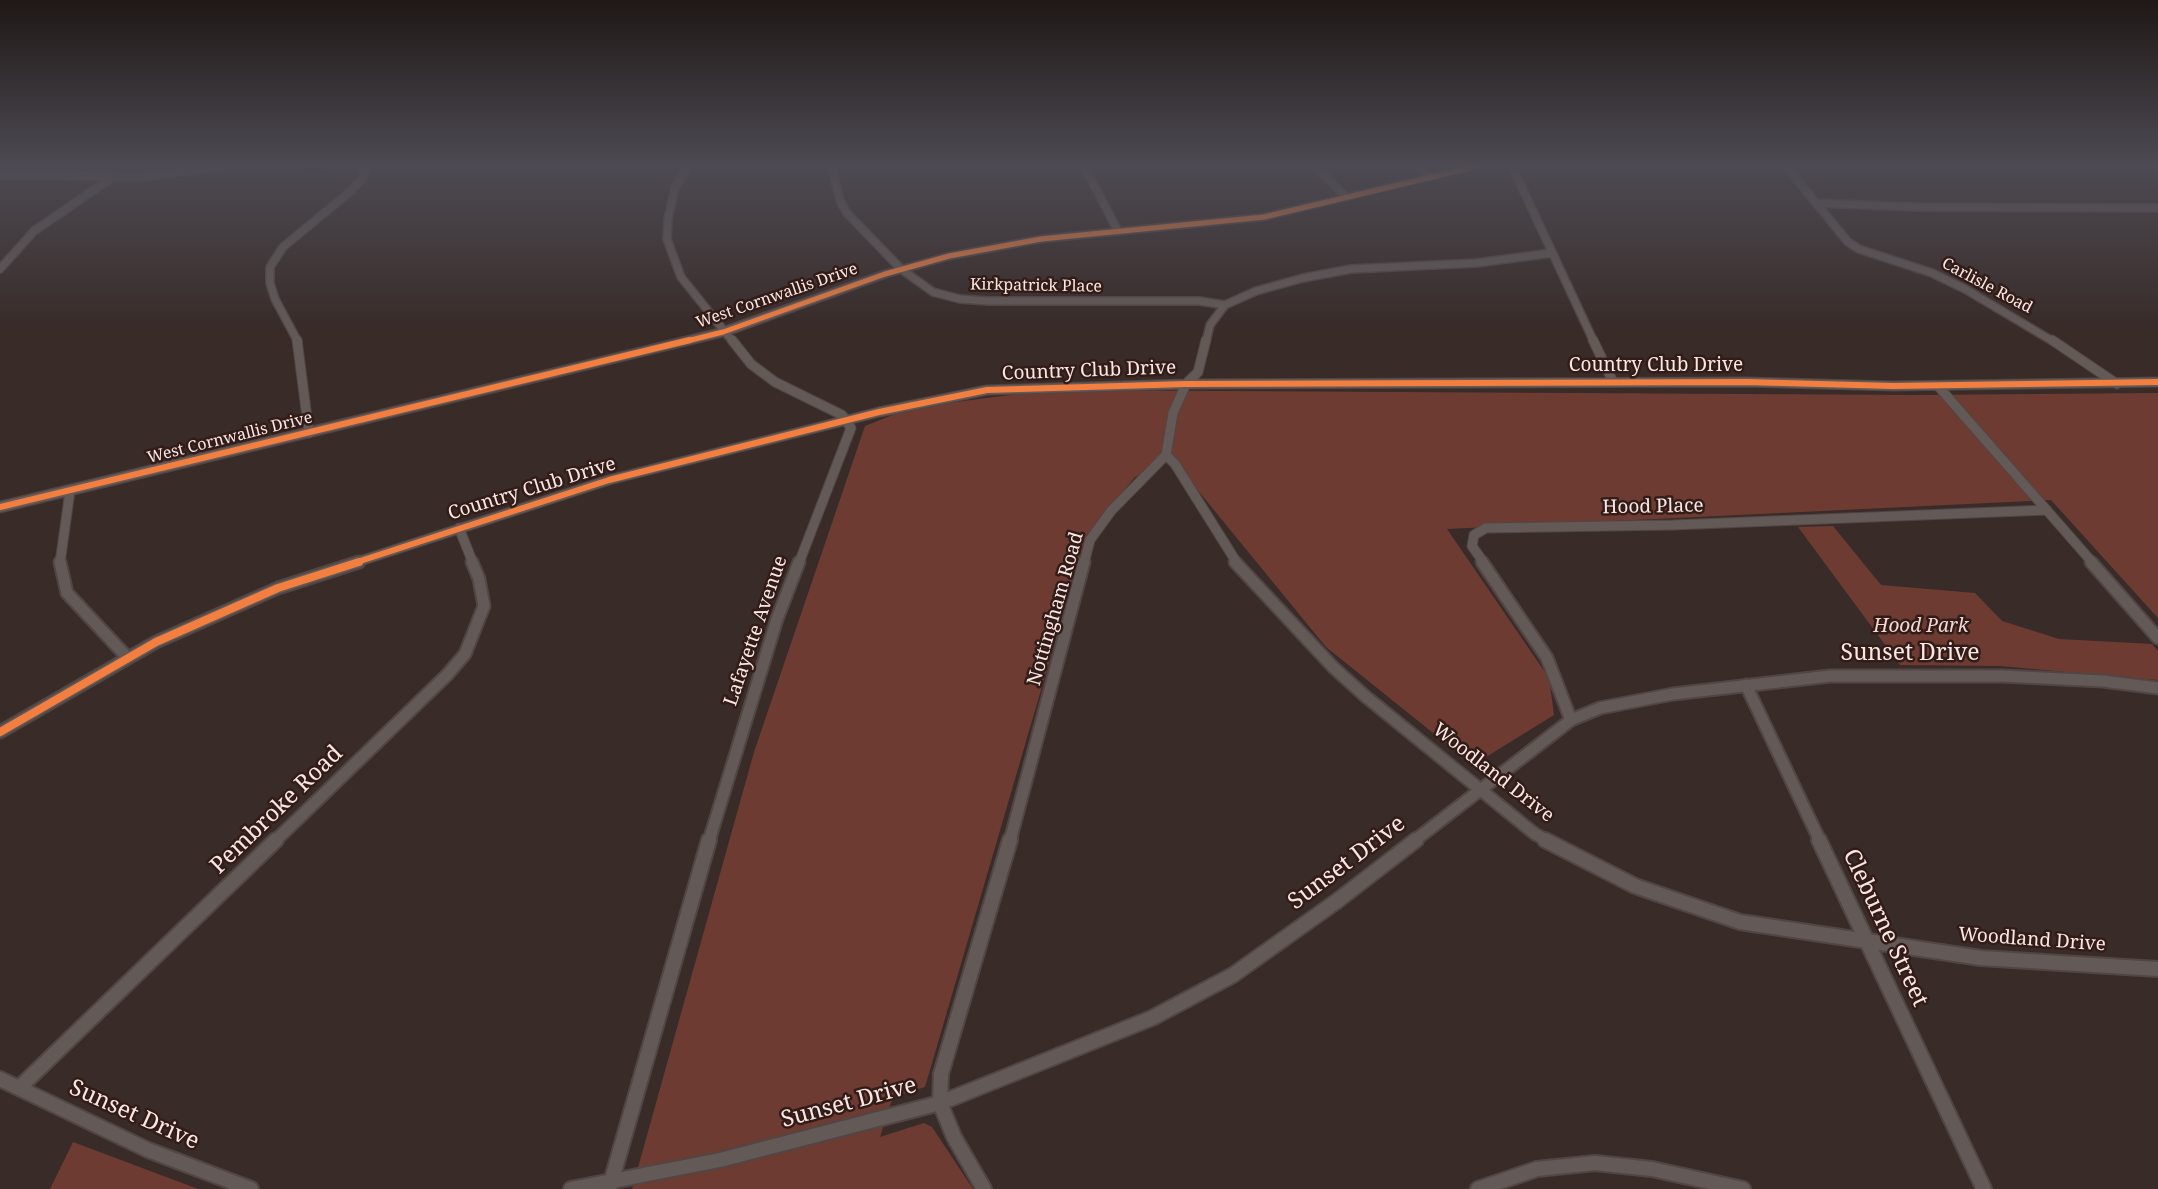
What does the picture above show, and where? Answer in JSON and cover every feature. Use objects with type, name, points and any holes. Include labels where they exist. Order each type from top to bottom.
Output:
[{"type":"street","points":[[0,269],[34,231],[51,219]]},
{"type":"street","points":[[309,433],[297,337],[275,299],[270,283],[271,267],[283,247],[316,219]]},
{"type":"street","points":[[669,219],[667,239],[681,277],[751,364],[775,382],[847,420]]},
{"type":"street","name":"Kirkpatrick Place","points":[[853,219],[901,269],[933,292],[967,300],[1199,301],[1225,305]]},
{"type":"street","points":[[1112,219],[1118,231]]},
{"type":"street","name":"West Cornwallis Drive","points":[[0,507],[723,332],[901,269],[990,247],[1118,231],[1246,219]]},
{"type":"street","points":[[1537,219],[1614,382]]},
{"type":"street","name":"Carlisle Road","points":[[1830,219],[1848,242],[1859,249],[1932,273],[1965,289],[2052,340],[2117,384]]},
{"type":"street","points":[[1166,455],[1173,413],[1186,384],[1198,372],[1210,325],[1225,305],[1278,284],[1351,270],[1476,263],[1552,253]]},
{"type":"street","name":"Country Club Drive","points":[[0,732],[127,657],[193,624],[278,588],[609,480],[847,420],[987,390],[1186,384],[1614,382],[1938,386],[2158,382]]},
{"type":"street","points":[[1938,386],[2158,638]]},
{"type":"street","name":"Lafayette Avenue","points":[[610,1186],[713,826],[777,619],[849,440],[851,428],[847,420]]},
{"type":"street","name":"Woodland Drive","points":[[1166,455],[1175,464],[1214,533],[1253,583],[1365,696],[1535,834],[1636,886],[1740,922],[1982,958],[2158,970]]},
{"type":"street","name":"Nottingham Road","points":[[984,1189],[954,1137],[940,1103],[941,1074],[970,983],[1027,781],[1090,540],[1111,511],[1166,455]]},
{"type":"street","points":[[70,491],[60,559],[61,577],[67,593],[127,657]]},
{"type":"street","name":"Hood Place","points":[[1571,720],[1547,658],[1472,546],[1474,535],[1486,528],[1673,525],[2048,510]]},
{"type":"street","name":"Pembroke Road","points":[[20,1087],[447,675],[465,654],[484,606],[480,579],[459,528]]},
{"type":"street","name":"Sunset Drive","points":[[571,1189],[610,1186],[940,1103],[1152,1018],[1233,975],[1337,901],[1571,720],[1600,708],[1637,699],[1830,676],[1943,674],[2103,681],[2158,688]]},
{"type":"street","name":"Cleburne Street","points":[[1746,685],[1984,1189]]},
{"type":"street","name":"Sunset Drive","points":[[0,1079],[148,1150],[251,1189]]},
{"type":"street","points":[[1478,1189],[1537,1169],[1595,1163],[1652,1169],[1743,1189]]},
{"type":"green space","points":[[1048,390],[1917,395],[2158,393],[2158,618],[2051,500],[1447,529],[1549,678],[1554,715],[1473,765],[1326,647],[1173,460],[1135,477],[1086,536],[925,1087],[893,1097],[880,1137],[924,1123],[932,1127],[973,1189],[632,1189],[754,752],[865,426],[910,408]]},
{"type":"green space","name":"Hood Park","points":[[1833,526],[1881,585],[1975,593],[2002,621],[2059,639],[2152,644],[2158,651],[2158,680],[1999,666],[1900,665],[1798,527]]},
{"type":"green space","points":[[73,1142],[198,1189],[50,1189]]},
{"type":"cycle path","points":[[0,507],[723,332],[885,274],[949,256],[1041,239],[1239,219]]},
{"type":"cycle path","points":[[0,732],[156,642],[278,588],[609,480],[879,412],[987,390],[1186,384],[1746,382],[1893,386],[2158,382]]}]
